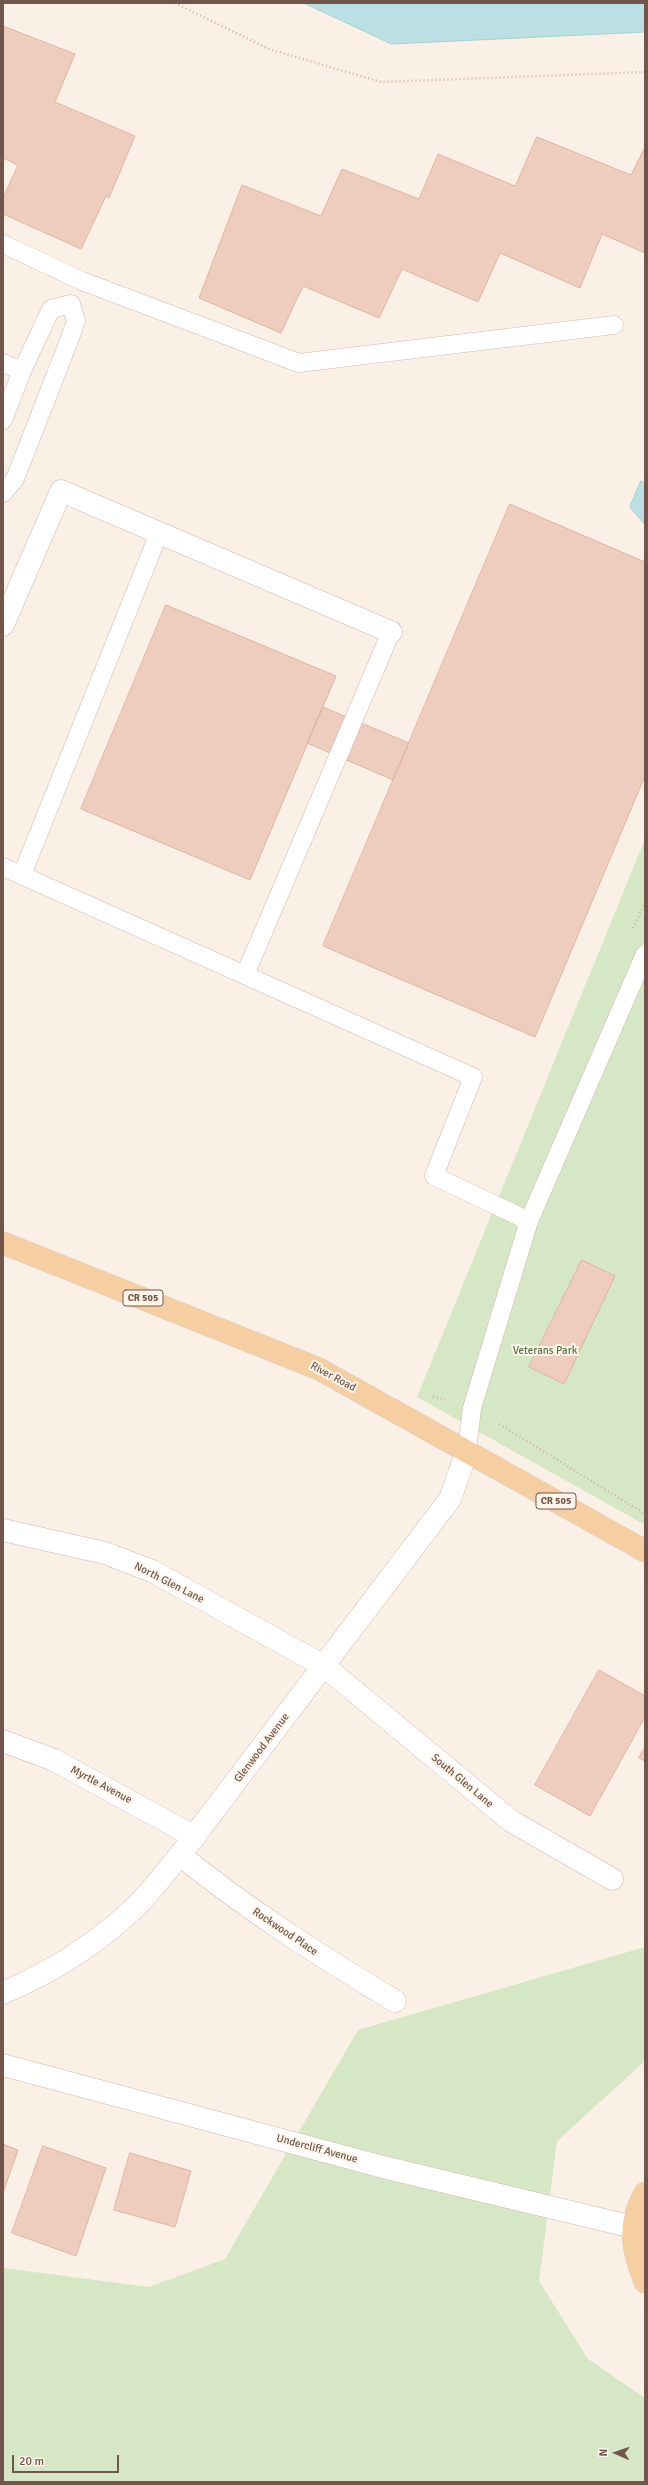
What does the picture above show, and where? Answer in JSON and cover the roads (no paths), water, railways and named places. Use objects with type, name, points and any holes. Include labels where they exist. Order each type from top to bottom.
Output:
[{"type":"main road","name":"River Road","points":[[3,1242],[319,1369],[645,1551]]},
{"type":"main road","points":[[645,2193],[638,2205],[633,2227],[634,2254],[645,2282]]},
{"type":"street","points":[[3,626],[60,491],[391,632]]},
{"type":"street","name":"Glenwood Avenue","points":[[3,1993],[37,1978],[91,1945],[134,1908],[180,1855],[450,1499],[467,1451]]},
{"type":"street","name":"North Glen Lane","points":[[3,1530],[105,1554],[152,1571],[324,1666]]},
{"type":"street","name":"South Glen Lane","points":[[324,1666],[511,1821],[612,1879]]},
{"type":"street","name":"Myrtle Avenue","points":[[3,1741],[54,1760],[195,1837]]},
{"type":"street","name":"Rockwood Place","points":[[180,1855],[227,1894],[316,1954],[395,2001]]},
{"type":"street","name":"Undercliff Avenue","points":[[3,2065],[383,2167],[633,2227]]},
{"type":"lane","points":[[3,244],[82,280],[299,364],[614,325]]},
{"type":"lane","points":[[3,493],[15,478],[74,327],[76,321],[71,304],[82,280]]},
{"type":"lane","points":[[3,420],[22,371],[51,309],[71,304]]},
{"type":"lane","points":[[3,363],[22,371]]},
{"type":"lane","points":[[22,876],[159,533]]},
{"type":"lane","points":[[245,975],[391,632]]},
{"type":"lane","points":[[3,867],[473,1077],[434,1176],[529,1221]]},
{"type":"lane","points":[[467,1451],[472,1408],[529,1221],[645,954]]},
{"type":"water","points":[[304,3],[645,3],[645,32],[392,44]]},
{"type":"water","points":[[641,481],[645,483],[645,525],[630,507]]},
{"type":"park label","name":"Veterans Park","points":[[545,1351]]}]
